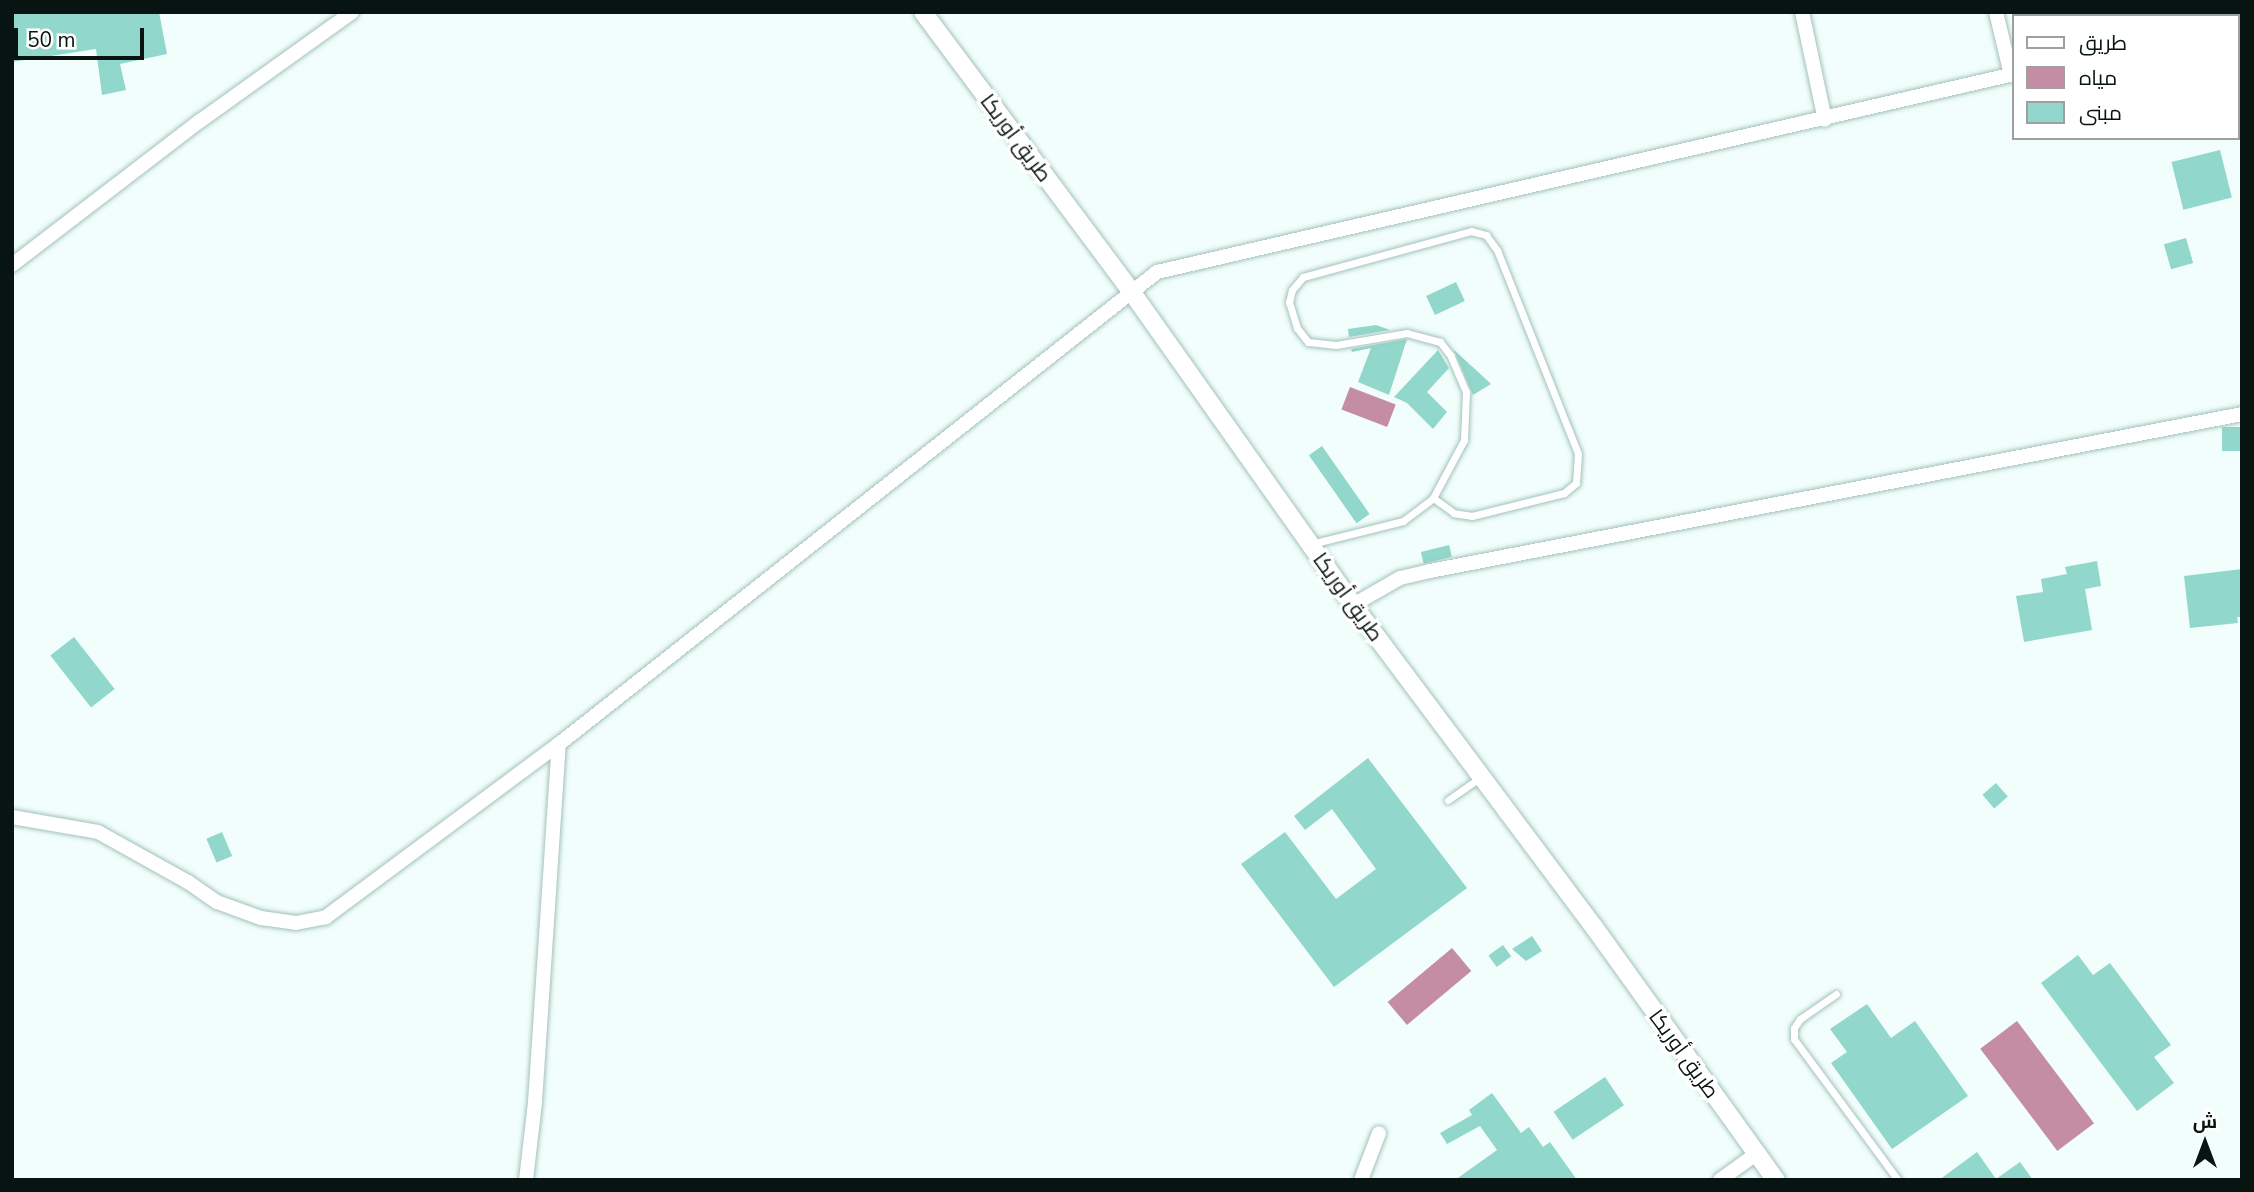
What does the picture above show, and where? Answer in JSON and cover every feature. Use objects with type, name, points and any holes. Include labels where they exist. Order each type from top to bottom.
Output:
[{"type":"street","points":[[12,265],[200,121],[352,12]]},
{"type":"street","name":"طريق أوريكا","points":[[923,12],[1133,294],[1353,605],[1594,927],[1776,1180]]},
{"type":"street","points":[[1801,12],[1825,120]]},
{"type":"street","points":[[1996,12],[2012,71]]},
{"type":"street","points":[[12,817],[81,826],[98,832],[188,882],[217,902],[261,918],[296,923],[326,917],[559,744],[1133,294],[1157,272],[2012,75]]},
{"type":"street","points":[[1353,605],[1400,578],[1430,571],[2242,414]]},
{"type":"street","points":[[526,1180],[537,1075],[559,744]]},
{"type":"street","points":[[1361,1180],[1379,1133]]},
{"type":"street","points":[[1720,1180],[1756,1154]]},
{"type":"lane","points":[[1310,544],[1403,521],[1433,498],[1464,440],[1466,392],[1451,356],[1440,342],[1407,333],[1336,345],[1308,342],[1297,328],[1289,302],[1292,290],[1303,277],[1471,231],[1486,235],[1497,250],[1578,454],[1576,483],[1564,493],[1472,516],[1454,513],[1433,498]]},
{"type":"lane","points":[[1448,800],[1481,777]]},
{"type":"lane","points":[[1836,994],[1800,1018],[1794,1028],[1794,1039],[1898,1180]]},
{"type":"water","points":[[1350,387],[1396,405],[1387,427],[1341,409]]},
{"type":"water","points":[[1452,948],[1471,971],[1407,1025],[1388,1002]]},
{"type":"water","points":[[2017,1021],[2094,1123],[2057,1151],[1980,1049]]},
{"type":"building","points":[[12,12],[159,12],[167,54],[120,64],[126,90],[102,95],[96,49],[12,62]]},
{"type":"building","points":[[2220,150],[2232,198],[2183,210],[2171,162]]},
{"type":"building","points":[[2186,238],[2193,263],[2171,269],[2164,244]]},
{"type":"building","points":[[1456,282],[1465,301],[1435,315],[1426,296]]},
{"type":"building","points":[[1376,325],[1390,330],[1349,337],[1348,329]]},
{"type":"building","points":[[1407,339],[1389,395],[1358,382],[1371,348],[1352,352],[1351,349]]},
{"type":"building","points":[[1438,350],[1449,368],[1427,392],[1447,412],[1433,429],[1407,403],[1394,397]]},
{"type":"building","points":[[1454,350],[1476,370],[1491,384],[1473,395]]},
{"type":"building","points":[[2222,427],[2242,427],[2242,451],[2222,451]]},
{"type":"building","points":[[1322,446],[1370,514],[1357,523],[1309,455]]},
{"type":"building","points":[[1449,545],[1452,557],[1424,564],[1421,552]]},
{"type":"building","points":[[2097,561],[2101,586],[2085,589],[2092,630],[2024,642],[2016,596],[2043,592],[2041,579],[2067,574],[2065,567]]},
{"type":"building","points":[[2242,569],[2242,617],[2237,617],[2238,623],[2190,628],[2184,576]]},
{"type":"building","points":[[74,637],[115,689],[91,707],[50,655]]},
{"type":"building","points":[[1368,758],[1467,888],[1334,987],[1241,864],[1285,832],[1336,899],[1376,869],[1332,809],[1305,830],[1294,816]]},
{"type":"building","points":[[1996,783],[2008,797],[1994,808],[1982,795]]},
{"type":"building","points":[[222,832],[232,856],[217,863],[206,839]]},
{"type":"building","points":[[1532,936],[1542,951],[1526,961],[1512,949]]},
{"type":"building","points":[[1503,945],[1511,956],[1497,967],[1488,956]]},
{"type":"building","points":[[2078,955],[2093,975],[2110,963],[2171,1045],[2154,1057],[2174,1083],[2137,1111],[2041,983]]},
{"type":"building","points":[[1867,1004],[1891,1038],[1915,1021],[1968,1096],[1892,1149],[1831,1063],[1847,1052],[1830,1029]]},
{"type":"building","points":[[1605,1077],[1624,1105],[1573,1140],[1554,1112]]},
{"type":"building","points":[[1492,1093],[1521,1133],[1529,1127],[1543,1147],[1550,1142],[1577,1180],[1455,1180],[1497,1150],[1480,1126],[1447,1144],[1440,1133],[1472,1115],[1469,1110]]},
{"type":"building","points":[[1977,1152],[1996,1179],[2020,1162],[2033,1180],[1939,1180]]}]
